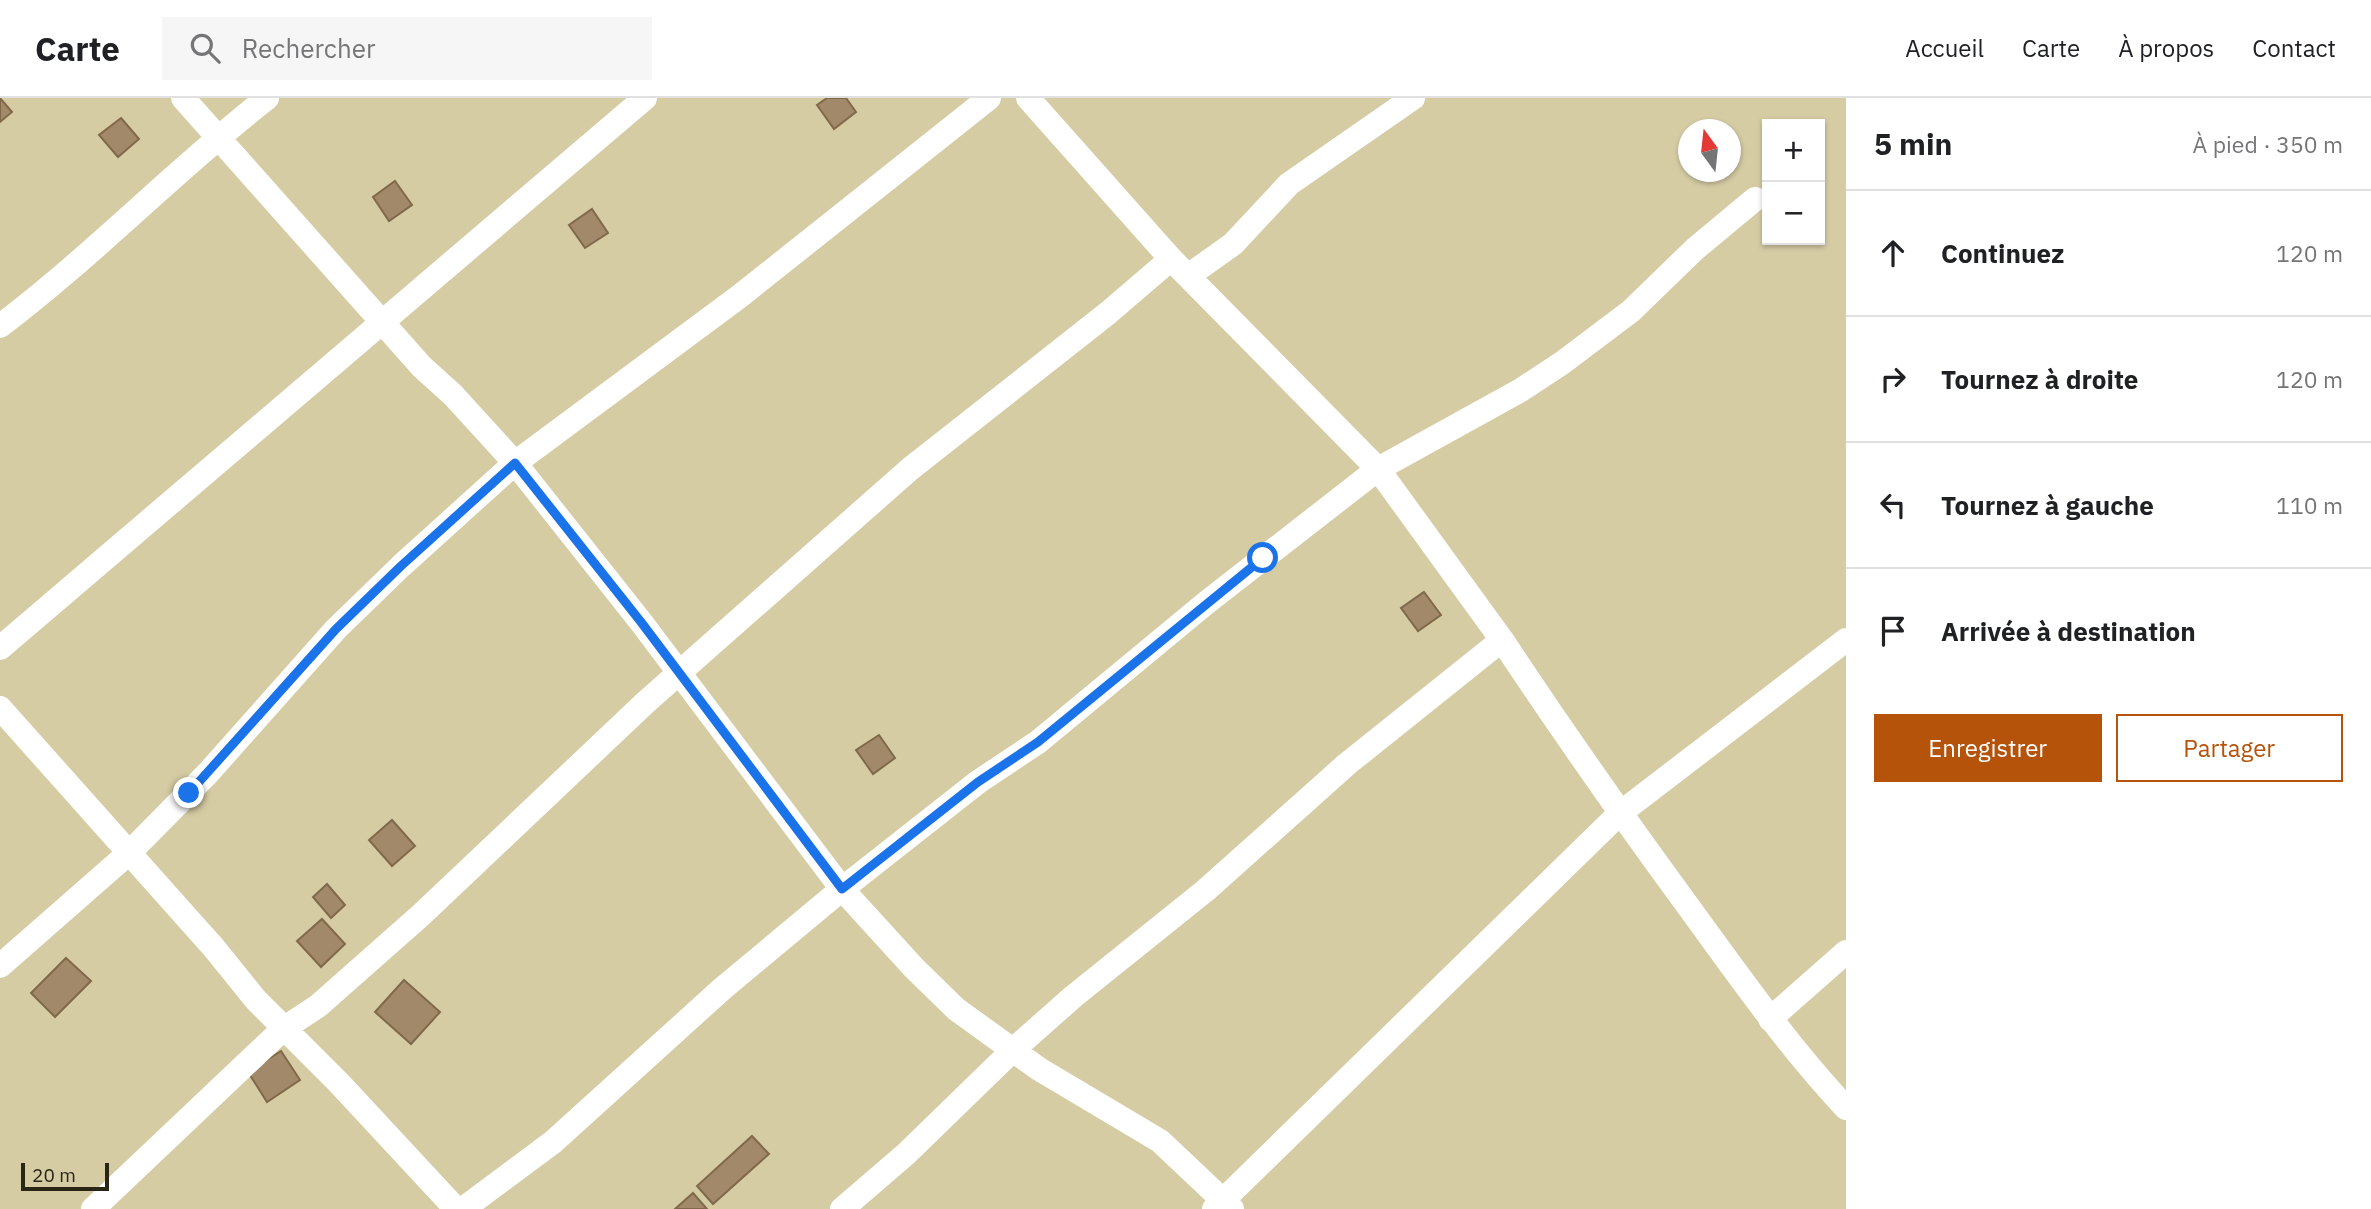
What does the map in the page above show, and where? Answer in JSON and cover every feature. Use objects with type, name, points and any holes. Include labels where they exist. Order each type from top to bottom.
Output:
[{"type":"street","points":[[183,98],[422,367],[453,395],[515,463],[680,674],[842,889],[914,968],[956,1009],[1090,1102],[1160,1141],[1223,1206],[1619,814],[1846,640]]},
{"type":"street","points":[[0,326],[128,222],[218,136],[267,98]]},
{"type":"street","points":[[0,648],[645,98]]},
{"type":"street","points":[[0,966],[130,852],[208,773],[336,629],[515,463],[740,296],[989,98]]},
{"type":"street","points":[[1028,98],[1179,267],[1378,469],[1502,640],[1619,814],[1770,1019],[1809,1068],[1846,1108]]},
{"type":"street","points":[[93,1209],[283,1029],[318,1006],[421,915],[637,710],[909,469],[1108,313],[1179,267],[1233,244],[1289,184],[1413,98]]},
{"type":"street","points":[[463,1209],[553,1142],[722,989],[842,889],[978,782],[1038,742],[1206,603],[1378,469],[1521,390],[1562,363],[1631,311],[1695,249],[1755,199]]},
{"type":"street","points":[[842,1209],[906,1154],[1014,1049],[1206,890],[1347,764],[1502,640]]},
{"type":"street","points":[[0,708],[130,852],[283,1029],[339,1083],[456,1209]]},
{"type":"street","points":[[1770,1019],[1846,951]]},
{"type":"building","points":[[0,98],[12,112],[0,122]]},
{"type":"building","points":[[827,98],[846,98],[856,112],[834,129],[817,105]]},
{"type":"building","points":[[121,118],[139,139],[118,157],[99,135]]},
{"type":"building","points":[[395,181],[412,205],[389,221],[373,197]]},
{"type":"building","points":[[592,209],[608,233],[585,248],[569,225]]},
{"type":"building","points":[[1424,592],[1441,615],[1418,631],[1401,608]]},
{"type":"building","points":[[879,735],[895,758],[873,774],[856,750]]},
{"type":"building","points":[[392,820],[415,846],[392,866],[369,840]]},
{"type":"building","points":[[327,884],[345,905],[331,918],[313,897]]},
{"type":"building","points":[[322,919],[345,944],[321,967],[297,941]]},
{"type":"building","points":[[66,958],[91,981],[55,1017],[31,993]]},
{"type":"building","points":[[404,980],[440,1012],[411,1044],[375,1012]]},
{"type":"building","points":[[281,1051],[300,1080],[267,1102],[248,1072]]},
{"type":"building","points":[[752,1136],[769,1154],[713,1204],[697,1186]]},
{"type":"building","points":[[693,1193],[707,1209],[675,1209]]},
{"type":"route","points":[[189,793],[336,629],[515,463],[641,622],[842,889],[978,782],[1038,742],[1263,558]]}]
